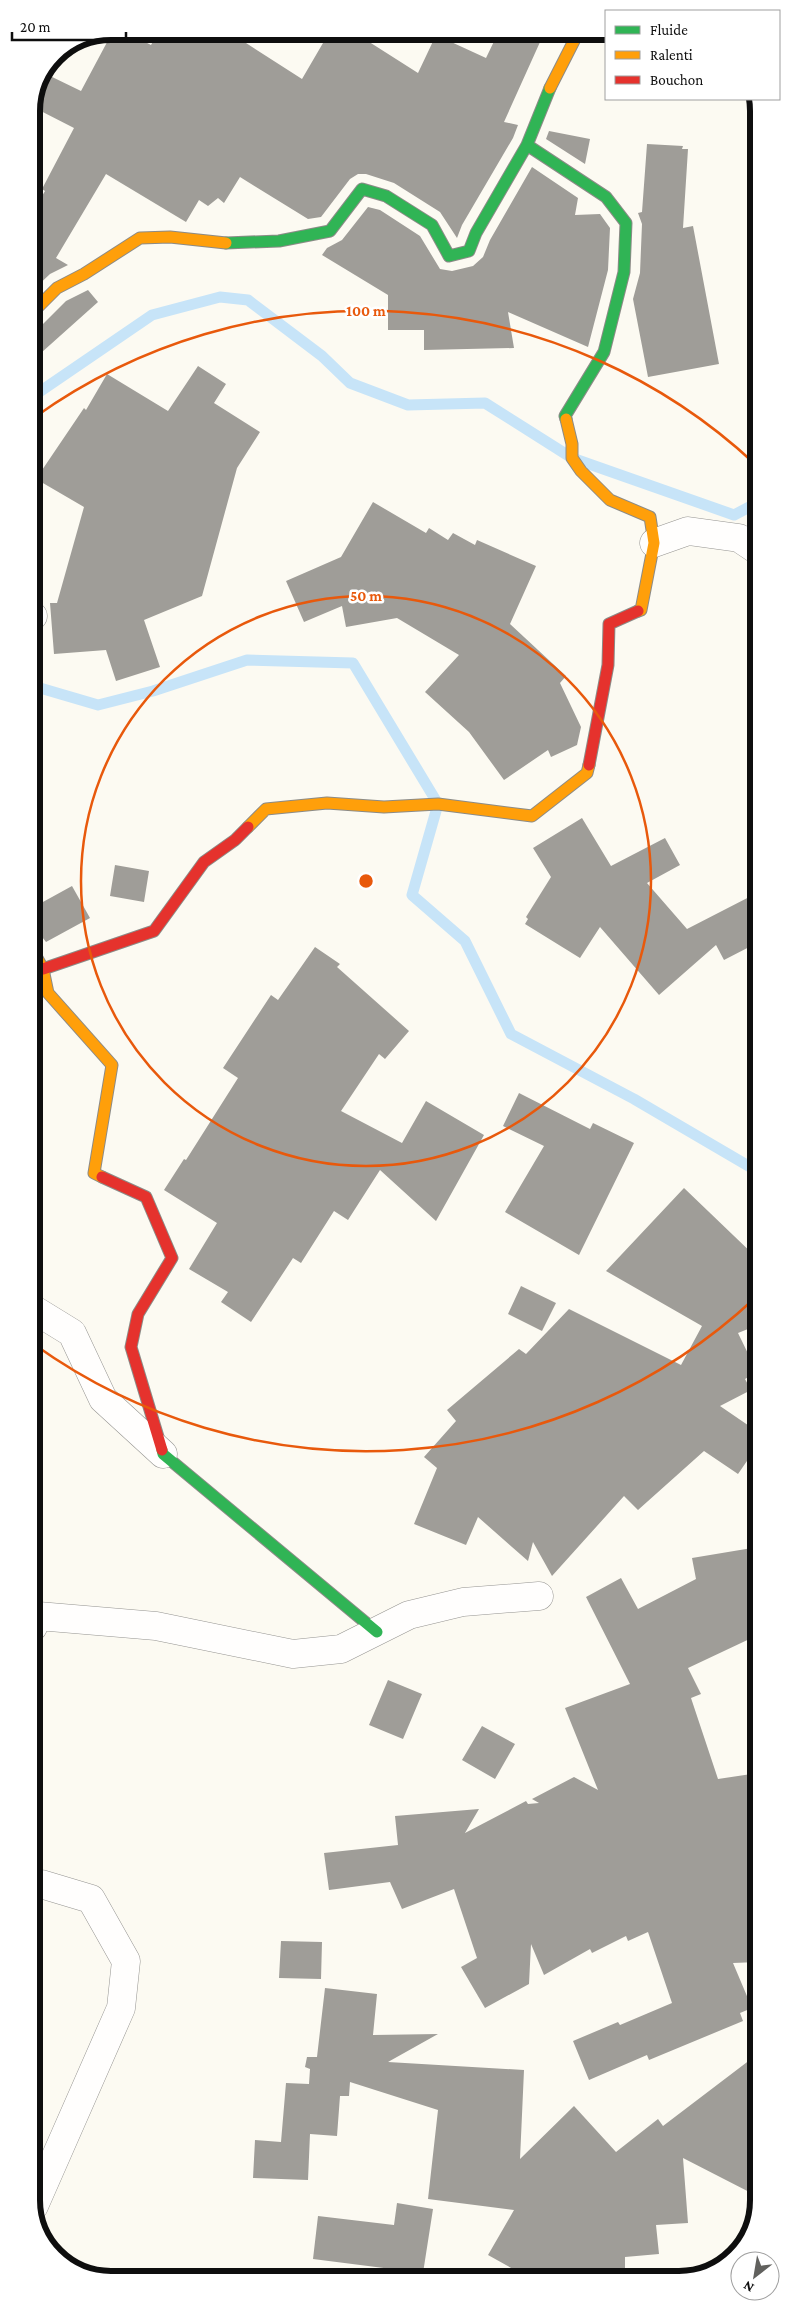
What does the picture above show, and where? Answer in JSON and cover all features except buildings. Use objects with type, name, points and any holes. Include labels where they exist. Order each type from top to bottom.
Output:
[{"type":"street","points":[[40,305],[57,288],[84,274],[140,238],[170,237],[237,244],[279,241],[330,231],[362,188],[386,196],[432,225],[449,256],[469,251],[476,233],[527,145],[549,90],[574,40]]},
{"type":"street","points":[[43,969],[154,931],[204,862],[235,840],[266,809],[327,803],[384,807],[438,804],[532,816],[587,773],[602,704],[608,665],[609,624],[641,610],[654,543],[650,517],[610,500],[581,471],[572,458],[572,444],[565,416],[604,352],[624,272],[626,223],[606,197],[527,145]]},
{"type":"street","points":[[654,543],[688,531],[739,538],[750,545]]},
{"type":"street","points":[[40,964],[48,993],[112,1065],[94,1173],[146,1197],[172,1258],[138,1314],[131,1347],[163,1454]]},
{"type":"street","points":[[40,1313],[72,1333],[103,1399],[163,1454],[377,1632]]},
{"type":"street","points":[[40,1619],[156,1626],[293,1654],[342,1649],[410,1615],[463,1602],[539,1596]]},
{"type":"street","points":[[40,1884],[91,1899],[126,1961],[121,2008],[40,2192]]},
{"type":"waterway","points":[[40,392],[152,315],[220,297],[248,300],[322,356],[350,383],[408,405],[485,403],[572,458],[734,515],[750,507]]},
{"type":"waterway","points":[[40,688],[98,705],[153,691],[247,660],[353,663],[438,804],[412,895],[465,941],[511,1034],[634,1099],[750,1167]]},
{"type":"traffic: fast","points":[[226,243],[279,241],[330,231],[362,189],[386,196],[432,225],[449,256],[469,251],[476,233],[527,145],[550,88]]},
{"type":"traffic: fast","points":[[527,145],[606,197],[626,223],[624,272],[604,352],[565,416],[566,419]]},
{"type":"traffic: fast","points":[[162,1450],[163,1454],[377,1632]]},
{"type":"traffic: slow","points":[[550,88],[574,40]]},
{"type":"traffic: slow","points":[[40,305],[57,288],[84,274],[140,238],[170,237],[226,243]]},
{"type":"traffic: slow","points":[[566,419],[572,444],[572,458],[581,471],[610,500],[650,517],[654,543],[641,610],[638,611]]},
{"type":"traffic: slow","points":[[248,827],[266,809],[327,803],[384,807],[438,804],[532,816],[587,773],[589,765]]},
{"type":"traffic: slow","points":[[40,964],[48,993],[112,1065],[94,1173],[102,1177]]},
{"type":"traffic: jam","points":[[589,765],[608,665],[609,624],[638,611]]},
{"type":"traffic: jam","points":[[43,969],[154,931],[204,862],[235,840],[248,827]]},
{"type":"traffic: jam","points":[[102,1177],[146,1197],[172,1258],[138,1314],[131,1347],[162,1450]]}]
